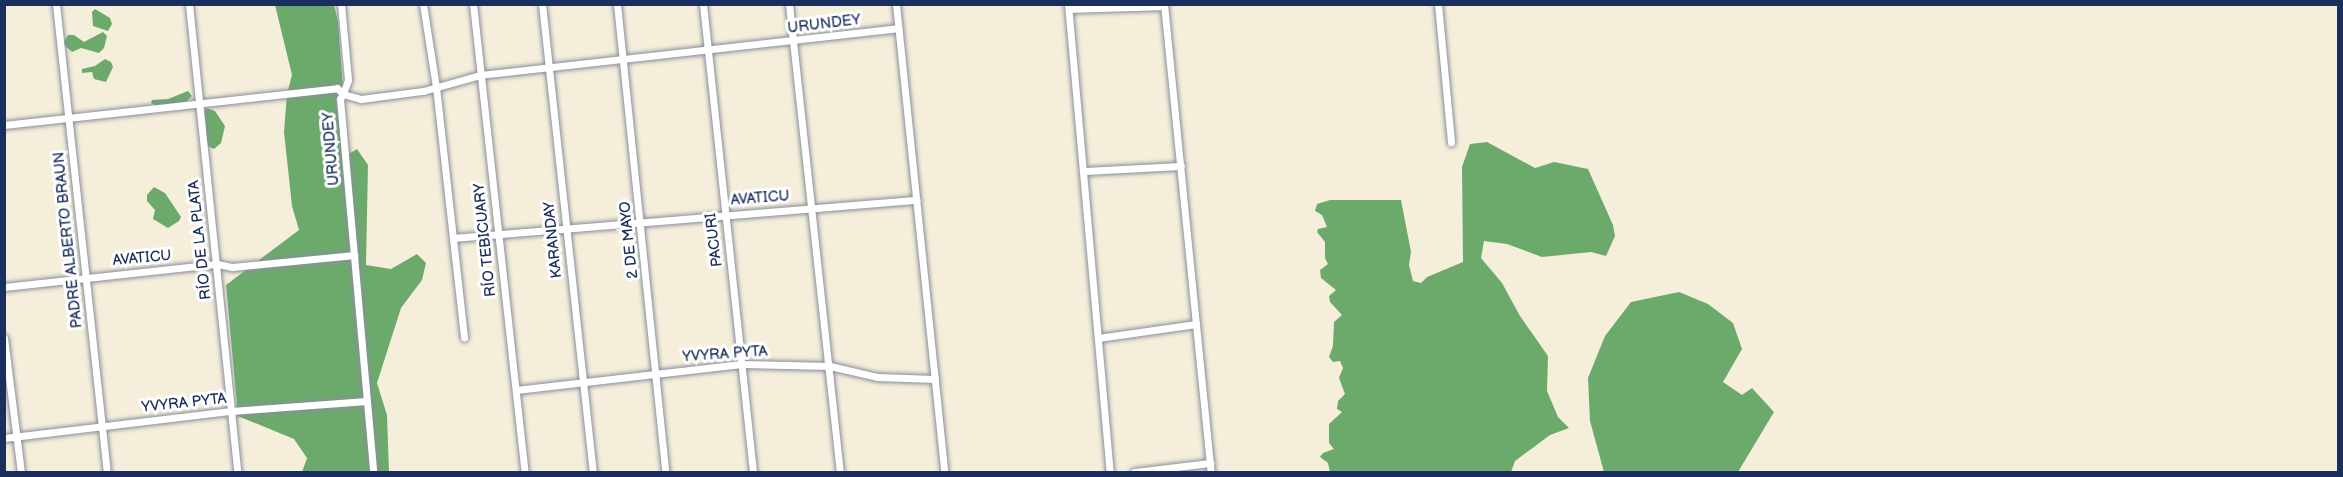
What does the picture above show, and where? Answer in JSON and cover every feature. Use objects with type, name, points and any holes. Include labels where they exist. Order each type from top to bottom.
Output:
[{"type":"street","name":"PADRE ALBERTO BRAUN","points":[[56,4],[107,472]]},
{"type":"street","name":"RÍO DE LA PLATA","points":[[189,4],[237,472]]},
{"type":"street","points":[[341,4],[348,80],[343,94]]},
{"type":"street","points":[[423,4],[436,87],[464,337]]},
{"type":"street","name":"RÍO TEBICUARY","points":[[472,4],[525,472]]},
{"type":"street","name":"KARANDAY","points":[[542,4],[593,472]]},
{"type":"street","name":"2 DE MAYO","points":[[617,4],[657,373],[665,472]]},
{"type":"street","name":"PACURI","points":[[703,4],[753,472]]},
{"type":"street","points":[[789,4],[840,472]]},
{"type":"street","points":[[896,4],[944,472]]},
{"type":"street","points":[[1438,4],[1451,142]]},
{"type":"street","points":[[1110,472],[1068,7],[1164,5],[1211,472]]},
{"type":"street","name":"URUNDEY","points":[[4,125],[337,88],[343,94],[361,99],[436,87],[480,75],[793,42],[898,28]]},
{"type":"street","name":"URUNDEY","points":[[343,94],[340,99],[373,472]]},
{"type":"street","points":[[1084,171],[1181,166]]},
{"type":"street","name":"AVATICU","points":[[453,238],[916,200]]},
{"type":"street","name":"AVATICU","points":[[4,286],[217,264],[232,267],[354,255]]},
{"type":"street","points":[[1098,338],[1196,324]]},
{"type":"street","points":[[4,338],[21,472]]},
{"type":"street","name":"YVYRA PYTA","points":[[516,390],[742,364],[830,366],[877,377],[935,379]]},
{"type":"street","name":"YVYRA PYTA","points":[[4,438],[231,411],[367,401]]},
{"type":"street","points":[[1134,472],[1210,463]]},
{"type":"green space","points":[[275,5],[334,5],[338,21],[344,102],[341,127],[347,155],[357,149],[368,165],[366,265],[391,269],[417,254],[426,263],[422,280],[401,308],[377,383],[387,415],[389,472],[302,472],[307,458],[294,439],[238,416],[226,285],[299,230],[292,206],[284,132],[287,94],[292,75]]},
{"type":"green space","points":[[95,9],[110,18],[112,24],[108,31],[93,26],[92,12]]},
{"type":"green space","points":[[103,32],[107,36],[104,48],[99,53],[81,48],[72,52],[63,44],[68,35],[74,35],[84,42]]},
{"type":"green space","points":[[105,59],[111,62],[113,67],[106,82],[94,79],[92,72],[82,73],[82,69],[95,66]]},
{"type":"green space","points":[[188,91],[192,96],[185,103],[157,106],[151,103],[152,100],[168,99]]},
{"type":"green space","points":[[207,108],[215,111],[225,126],[221,143],[214,149],[205,145],[206,123],[203,114]]},
{"type":"green space","points":[[1487,142],[1535,168],[1554,162],[1588,169],[1613,225],[1615,236],[1606,256],[1591,252],[1542,257],[1507,244],[1484,241],[1481,258],[1502,283],[1520,316],[1548,356],[1547,391],[1558,417],[1569,428],[1550,435],[1515,461],[1511,472],[1330,472],[1328,463],[1320,457],[1323,453],[1334,449],[1329,443],[1329,424],[1342,412],[1337,409],[1338,401],[1345,394],[1339,378],[1343,368],[1340,361],[1333,362],[1329,357],[1333,346],[1334,322],[1342,315],[1330,302],[1329,296],[1336,290],[1321,278],[1320,270],[1328,264],[1325,258],[1325,242],[1317,232],[1318,229],[1327,227],[1322,215],[1315,211],[1317,204],[1330,200],[1401,200],[1411,252],[1409,265],[1413,281],[1421,283],[1427,277],[1463,262],[1462,167],[1470,144]]},
{"type":"green space","points":[[154,187],[165,193],[181,217],[168,228],[153,219],[155,210],[147,201],[147,195]]},
{"type":"green space","points":[[1679,292],[1708,304],[1733,323],[1742,349],[1723,382],[1742,395],[1752,388],[1774,412],[1738,472],[1604,472],[1590,421],[1588,378],[1605,336],[1631,302]]}]
